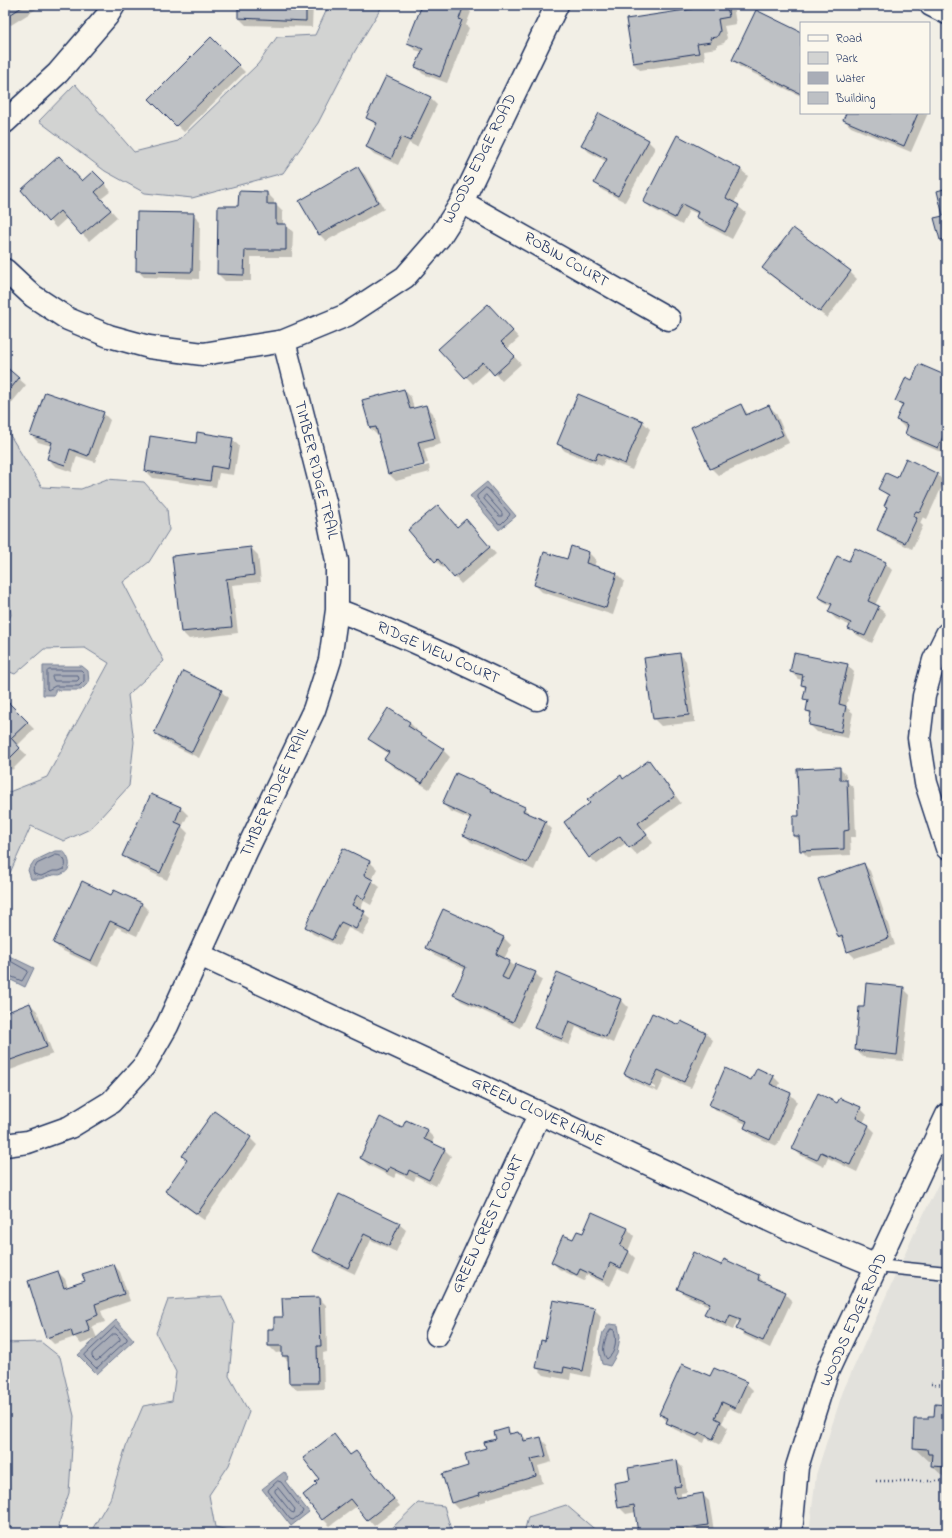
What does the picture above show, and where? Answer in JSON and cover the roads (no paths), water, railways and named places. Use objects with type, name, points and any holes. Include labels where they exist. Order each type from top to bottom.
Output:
[{"type":"street","points":[[5,122],[58,73],[107,16],[114,5]]},
{"type":"street","name":"WOODS EDGE ROAD","points":[[5,270],[34,296],[68,319],[109,336],[149,347],[203,354],[284,341],[347,315],[405,277],[439,238],[462,202],[557,5]]},
{"type":"street","points":[[931,5],[947,13]]},
{"type":"street","name":"ROBIN COURT","points":[[462,202],[669,319]]},
{"type":"street","name":"TIMBER RIDGE TRAIL","points":[[5,1145],[28,1142],[70,1127],[111,1102],[144,1066],[167,1026],[246,852],[314,710],[330,660],[337,610],[337,561],[326,502],[284,341]]},
{"type":"street","name":"RIDGE VIEW COURT","points":[[337,610],[387,629],[538,699]]},
{"type":"street","points":[[947,634],[934,660],[924,696],[919,738],[926,783],[947,848]]},
{"type":"street","name":"GREEN CLOVER LANE","points":[[200,955],[795,1232],[877,1266]]},
{"type":"street","name":"GREEN CREST COURT","points":[[437,1335],[540,1113]]},
{"type":"street","name":"WOODS EDGE ROAD","points":[[791,1533],[796,1467],[827,1372],[947,1116]]},
{"type":"lane","points":[[877,1266],[947,1273]]},
{"type":"water","points":[[487,482],[516,516],[499,530],[470,496]]},
{"type":"water","points":[[43,666],[82,666],[88,671],[89,682],[81,690],[55,690],[55,695],[43,695]]},
{"type":"water","points":[[55,851],[63,851],[69,860],[68,870],[61,875],[31,879],[28,870],[34,861]]},
{"type":"water","points":[[5,954],[34,968],[25,987],[5,977]]},
{"type":"water","points":[[116,1320],[134,1340],[97,1374],[78,1355]]},
{"type":"water","points":[[609,1324],[618,1325],[620,1337],[617,1354],[610,1366],[602,1364],[599,1349],[603,1332]]},
{"type":"water","points":[[284,1472],[289,1478],[285,1481],[309,1512],[291,1526],[262,1489]]}]
